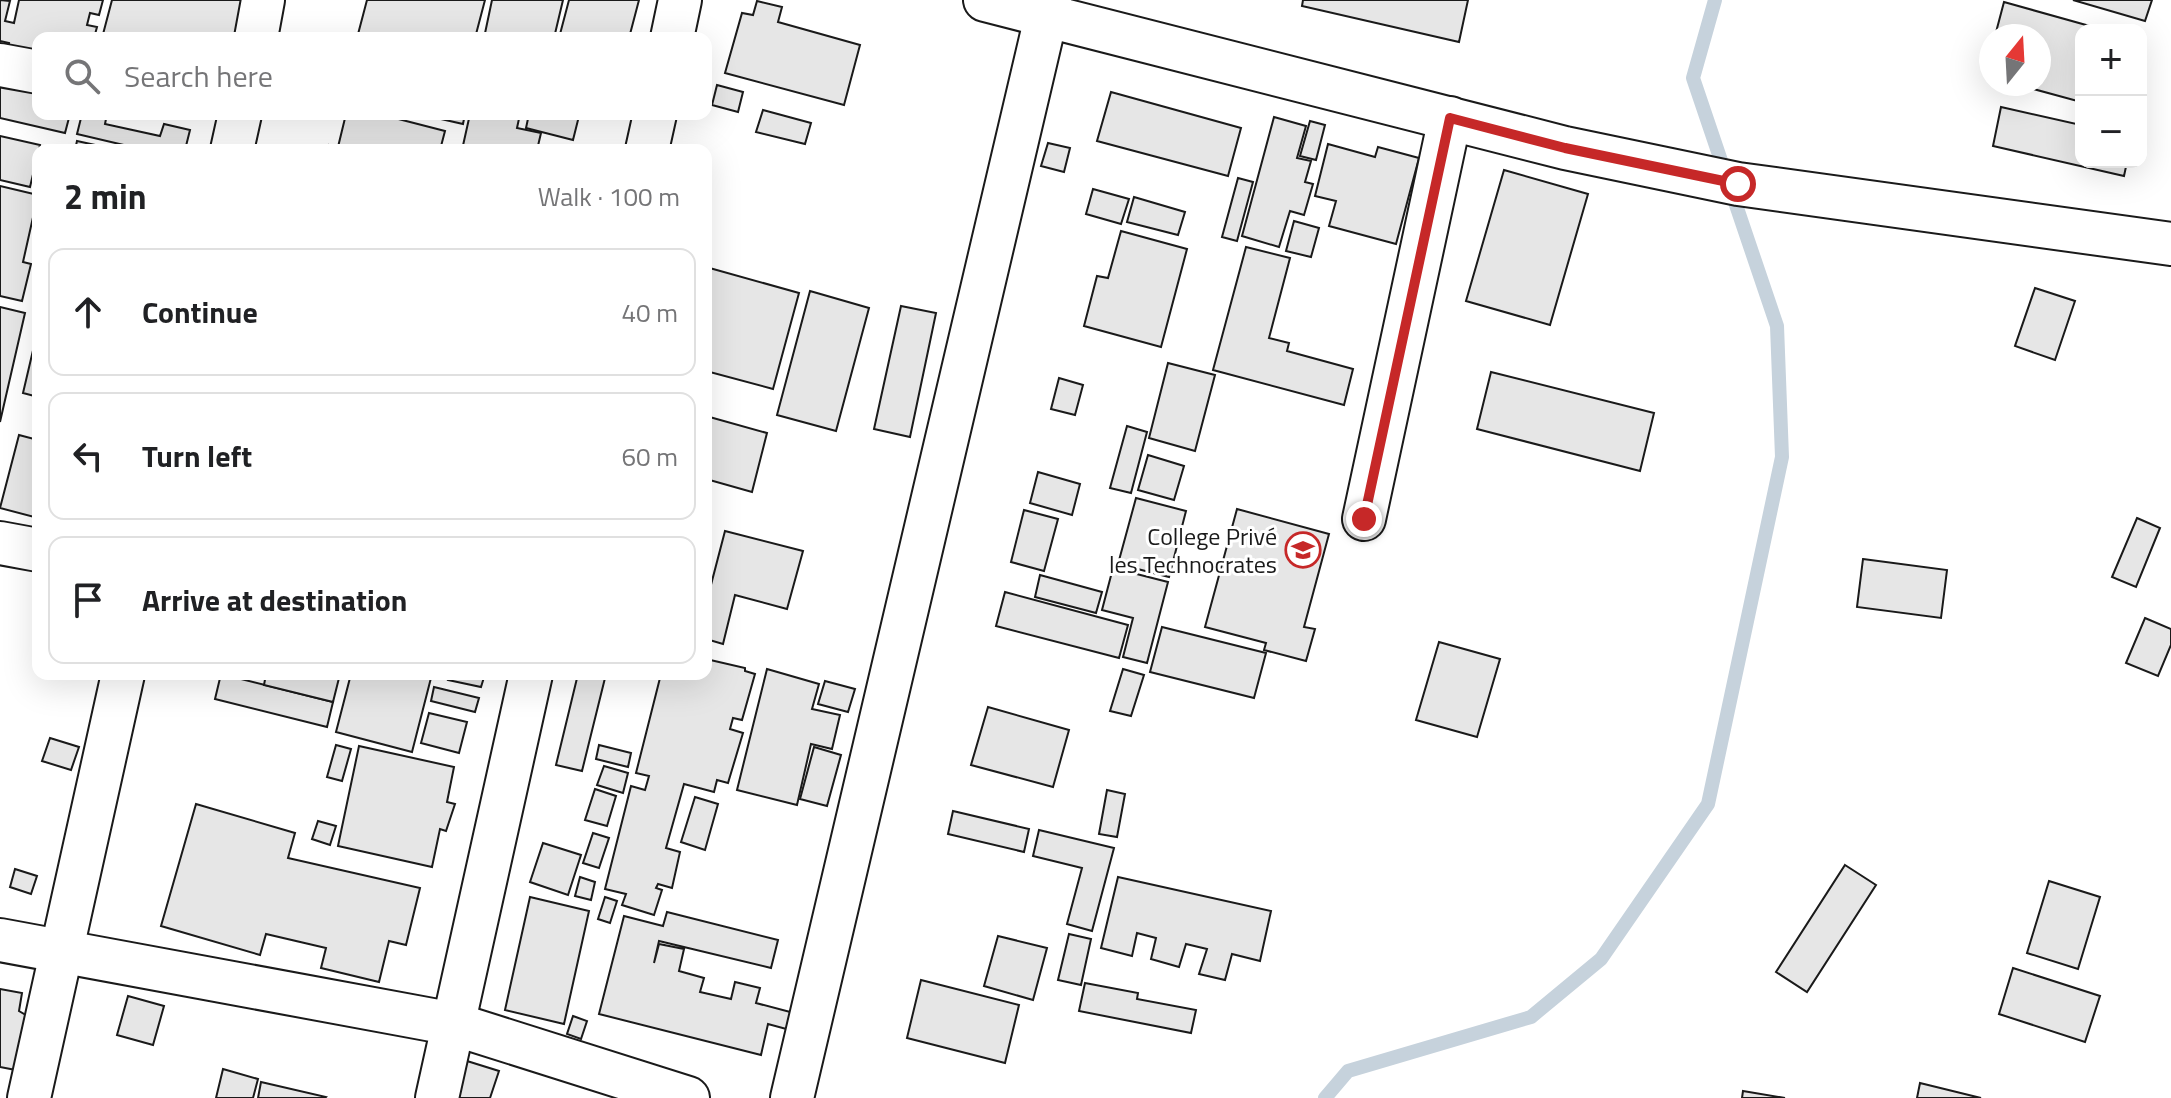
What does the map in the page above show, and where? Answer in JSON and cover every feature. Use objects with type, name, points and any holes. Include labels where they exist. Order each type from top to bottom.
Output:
[{"type":"street","points":[[257,32],[263,0]]},
{"type":"street","points":[[673,32],[680,0]]},
{"type":"street","points":[[985,0],[1048,7],[1565,148],[1738,184],[2171,244]]},
{"type":"street","points":[[792,1098],[1048,7]]},
{"type":"street","points":[[0,65],[32,71]]},
{"type":"street","points":[[1364,519],[1450,118]]},
{"type":"street","points":[[233,144],[239,120]]},
{"type":"street","points":[[648,144],[654,120]]},
{"type":"street","points":[[0,543],[32,549]]},
{"type":"street","points":[[29,1098],[122,680]]},
{"type":"street","points":[[437,1098],[530,680]]},
{"type":"street","points":[[0,940],[454,1024],[688,1098]]},
{"type":"building","points":[[0,0],[10,1],[5,21],[14,23],[19,0],[103,0],[99,15],[90,13],[87,25],[97,27],[96,32],[32,32],[32,60],[7,54],[9,43],[0,41]]},
{"type":"building","points":[[112,0],[244,0],[236,32],[104,32]]},
{"type":"building","points":[[367,0],[485,0],[477,32],[359,32]]},
{"type":"building","points":[[492,0],[563,0],[555,32],[485,32]]},
{"type":"building","points":[[569,0],[639,0],[631,32],[561,32]]},
{"type":"building","points":[[1303,0],[1468,0],[1459,42],[1302,6]]},
{"type":"building","points":[[2073,0],[2152,0],[2145,21]]},
{"type":"building","points":[[757,1],[782,7],[778,22],[860,45],[844,105],[725,73],[742,13],[753,15]]},
{"type":"building","points":[[2004,2],[2083,24],[2075,24],[2075,100],[2051,94],[2051,24],[1998,24]]},
{"type":"building","points":[[0,76],[32,84],[32,120],[68,120],[65,133],[0,118]]},
{"type":"building","points":[[717,85],[743,92],[738,112],[712,105]]},
{"type":"building","points":[[1111,92],[1241,128],[1228,176],[1097,141]]},
{"type":"building","points":[[2001,107],[2075,124],[2075,165],[1993,146]]},
{"type":"building","points":[[763,110],[811,123],[805,144],[756,132]]},
{"type":"building","points":[[1274,117],[1306,126],[1297,158],[1311,161],[1305,182],[1313,184],[1304,215],[1290,211],[1279,247],[1242,236]]},
{"type":"building","points":[[80,120],[106,120],[105,124],[160,136],[164,124],[190,130],[186,144],[120,144],[77,134]]},
{"type":"building","points":[[345,120],[402,120],[445,131],[442,144],[339,144]]},
{"type":"building","points":[[469,120],[519,120],[517,128],[541,133],[538,144],[463,144]]},
{"type":"building","points":[[528,120],[578,120],[573,140],[526,128]]},
{"type":"building","points":[[1310,121],[1325,125],[1316,160],[1300,156]]},
{"type":"building","points":[[0,136],[36,144],[32,144],[30,187],[0,180]]},
{"type":"building","points":[[1048,143],[1070,148],[1064,172],[1041,166]]},
{"type":"building","points":[[1328,144],[1375,157],[1378,147],[1419,158],[1396,244],[1329,226],[1336,201],[1315,196]]},
{"type":"building","points":[[2089,168],[2126,168],[2124,176]]},
{"type":"building","points":[[1504,170],[1588,194],[1550,325],[1466,301]]},
{"type":"building","points":[[1238,178],[1253,182],[1237,241],[1222,237]]},
{"type":"building","points":[[0,186],[32,194],[32,222],[23,262],[31,264],[22,301],[0,296]]},
{"type":"building","points":[[1093,189],[1129,199],[1121,224],[1086,214]]},
{"type":"building","points":[[1134,197],[1185,212],[1178,235],[1127,222]]},
{"type":"building","points":[[1294,221],[1319,228],[1311,257],[1286,251]]},
{"type":"building","points":[[1121,231],[1187,249],[1161,347],[1084,326],[1097,276],[1108,278]]},
{"type":"building","points":[[1246,247],[1290,258],[1269,338],[1289,343],[1287,351],[1353,369],[1344,405],[1213,370]]},
{"type":"building","points":[[712,269],[799,293],[773,389],[712,373]]},
{"type":"building","points":[[2035,288],[2075,301],[2055,360],[2015,346]]},
{"type":"building","points":[[810,291],[869,308],[836,431],[777,415]]},
{"type":"building","points":[[901,306],[936,313],[910,437],[874,429]]},
{"type":"building","points":[[0,307],[25,313],[0,422]]},
{"type":"building","points":[[32,355],[32,395],[23,393]]},
{"type":"building","points":[[1168,363],[1215,375],[1195,451],[1149,438]]},
{"type":"building","points":[[1491,372],[1654,413],[1640,471],[1477,429]]},
{"type":"building","points":[[1059,378],[1083,385],[1075,415],[1051,409]]},
{"type":"building","points":[[712,418],[767,433],[752,492],[712,481]]},
{"type":"building","points":[[1127,426],[1147,432],[1131,493],[1110,488]]},
{"type":"building","points":[[19,435],[32,438],[32,516],[0,508]]},
{"type":"building","points":[[1148,455],[1184,466],[1174,500],[1138,490]]},
{"type":"building","points":[[1038,472],[1080,484],[1072,515],[1030,503]]},
{"type":"building","points":[[1136,498],[1186,511],[1169,577],[1118,564]]},
{"type":"building","points":[[1237,509],[1329,534],[1304,627],[1315,629],[1306,661],[1264,650],[1266,643],[1205,627]]},
{"type":"building","points":[[1024,510],[1058,519],[1044,571],[1011,562]]},
{"type":"building","points":[[2137,518],[2160,528],[2136,587],[2112,577]]},
{"type":"building","points":[[725,531],[803,551],[787,609],[735,595],[723,644],[712,641],[712,581]]},
{"type":"building","points":[[1863,559],[1947,570],[1941,618],[1857,607]]},
{"type":"building","points":[[1113,568],[1168,582],[1147,663],[1123,657],[1133,618],[1102,610]]},
{"type":"building","points":[[1040,575],[1102,592],[1096,613],[1035,597]]},
{"type":"building","points":[[1005,592],[1128,625],[1119,658],[996,626]]},
{"type":"building","points":[[2145,618],[2171,629],[2171,645],[2158,676],[2126,663]]},
{"type":"building","points":[[1162,627],[1266,653],[1254,698],[1150,672]]},
{"type":"building","points":[[1439,642],[1500,659],[1477,737],[1416,720]]},
{"type":"building","points":[[712,660],[745,668],[745,671],[755,674],[742,720],[733,718],[730,729],[743,733],[728,783],[717,780],[714,792],[684,784],[666,848],[680,852],[672,888],[658,884],[656,888],[662,890],[654,915],[622,905],[626,894],[605,889],[631,786],[645,790],[649,776],[636,773],[659,680],[712,680]]},
{"type":"building","points":[[767,669],[819,684],[812,709],[840,715],[832,749],[811,744],[797,805],[737,790]]},
{"type":"building","points":[[1123,669],[1144,675],[1131,716],[1110,711]]},
{"type":"building","points":[[220,680],[245,680],[333,702],[327,727],[215,699]]},
{"type":"building","points":[[265,680],[338,680],[333,702],[264,685]]},
{"type":"building","points":[[349,680],[430,680],[412,752],[336,732]]},
{"type":"building","points":[[448,680],[483,680],[481,687]]},
{"type":"building","points":[[577,680],[605,680],[582,771],[556,765]]},
{"type":"building","points":[[825,681],[855,689],[848,712],[818,704]]},
{"type":"building","points":[[434,687],[479,698],[475,712],[431,701]]},
{"type":"building","points":[[988,707],[1069,730],[1053,787],[971,765]]},
{"type":"building","points":[[429,713],[467,722],[459,753],[421,743]]},
{"type":"building","points":[[50,738],[79,747],[71,770],[42,761]]},
{"type":"building","points":[[336,745],[351,749],[342,781],[327,777]]},
{"type":"building","points":[[599,745],[631,753],[628,767],[596,759]]},
{"type":"building","points":[[359,746],[454,767],[447,802],[455,804],[446,831],[440,829],[432,867],[338,846]]},
{"type":"building","points":[[814,747],[841,755],[827,806],[800,799]]},
{"type":"building","points":[[604,766],[628,773],[623,793],[597,785]]},
{"type":"building","points":[[595,789],[616,796],[607,826],[585,820]]},
{"type":"building","points":[[1107,790],[1125,794],[1117,837],[1099,834]]},
{"type":"building","points":[[695,797],[718,804],[705,850],[681,842]]},
{"type":"building","points":[[196,804],[295,833],[288,858],[420,888],[406,945],[389,941],[379,982],[321,968],[326,948],[266,934],[260,955],[161,926]]},
{"type":"building","points":[[953,811],[1029,829],[1024,852],[948,834]]},
{"type":"building","points":[[318,821],[336,826],[330,845],[312,839]]},
{"type":"building","points":[[1039,830],[1114,848],[1092,931],[1067,924],[1082,868],[1033,856]]},
{"type":"building","points":[[593,833],[609,838],[599,868],[583,863]]},
{"type":"building","points":[[543,843],[581,855],[568,895],[530,882]]},
{"type":"building","points":[[1845,865],[1876,885],[1807,992],[1776,972]]},
{"type":"building","points":[[15,869],[37,876],[31,894],[10,887]]},
{"type":"building","points":[[580,877],[595,882],[591,900],[575,896]]},
{"type":"building","points":[[1118,877],[1271,911],[1260,961],[1232,954],[1225,980],[1199,974],[1207,949],[1186,944],[1179,967],[1151,959],[1156,938],[1137,933],[1132,956],[1101,948]]},
{"type":"building","points":[[2049,881],[2100,897],[2078,969],[2027,953]]},
{"type":"building","points":[[530,897],[589,911],[564,1024],[505,1010]]},
{"type":"building","points":[[605,897],[617,901],[610,923],[598,919]]},
{"type":"building","points":[[667,912],[778,940],[771,968],[659,941],[654,963],[659,944],[684,949],[679,971],[704,978],[700,992],[731,999],[735,982],[760,988],[756,1003],[794,1013],[790,1030],[768,1024],[761,1055],[599,1014],[624,916],[663,926]]},
{"type":"building","points":[[1069,934],[1091,939],[1081,985],[1058,980]]},
{"type":"building","points":[[998,936],[1047,948],[1033,1000],[984,986]]},
{"type":"building","points":[[2013,968],[2100,996],[2085,1042],[1999,1014]]},
{"type":"building","points":[[921,980],[1019,1005],[1005,1063],[907,1038]]},
{"type":"building","points":[[1085,983],[1138,993],[1137,999],[1196,1010],[1191,1033],[1079,1011]]},
{"type":"building","points":[[0,989],[22,993],[19,1011],[31,1018],[21,1071],[0,1067]]},
{"type":"building","points":[[128,996],[164,1006],[153,1045],[117,1035]]},
{"type":"building","points":[[573,1016],[587,1021],[581,1039],[567,1034]]},
{"type":"building","points":[[467,1061],[499,1071],[490,1098],[455,1098]]},
{"type":"building","points":[[223,1069],[258,1079],[253,1098],[216,1098]]},
{"type":"building","points":[[261,1082],[326,1097],[258,1098]]},
{"type":"building","points":[[1920,1083],[1981,1098],[1917,1098]]},
{"type":"building","points":[[1743,1091],[1785,1098],[1742,1098]]},
{"type":"waterway","points":[[1325,1098],[1348,1071],[1531,1017],[1601,959],[1708,804],[1782,457],[1777,326],[1693,78],[1715,0]]},
{"type":"place","name":"College Privé les Technocrates","points":[[1303,550]]},
{"type":"route","points":[[1364,519],[1450,118],[1565,148],[1738,184]]}]
